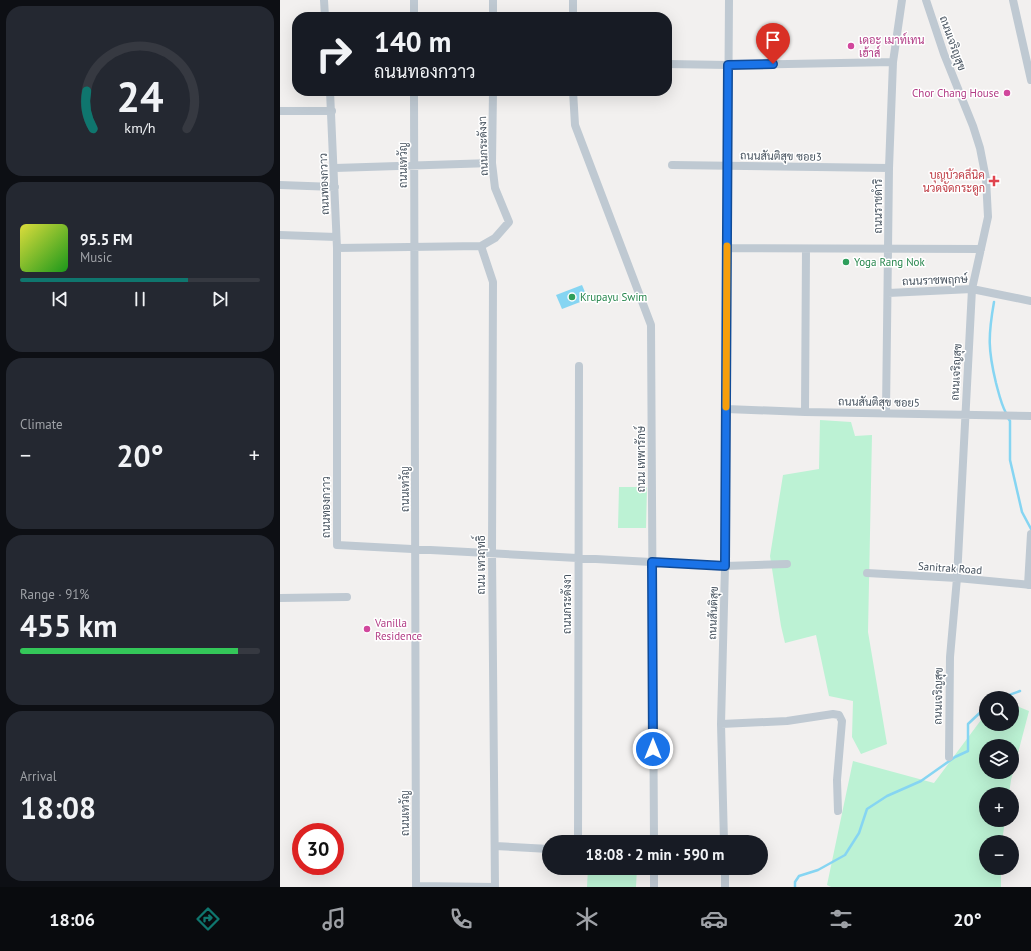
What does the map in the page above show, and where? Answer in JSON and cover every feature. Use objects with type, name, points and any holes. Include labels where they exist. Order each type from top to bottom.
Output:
[{"type":"street","points":[[324,0],[325,12]]},
{"type":"street","points":[[414,0],[414,12]]},
{"type":"street","points":[[493,0],[493,12]]},
{"type":"street","points":[[573,0],[573,12]]},
{"type":"street","name":"ถนนสันติสุข","points":[[724,835],[721,724],[725,566],[729,0]]},
{"type":"street","name":"ถนนราชดำริ","points":[[886,412],[889,168],[893,62],[902,0]]},
{"type":"street","name":"ถนนเจริญสุข","points":[[926,0],[944,54],[973,126],[980,148],[986,179],[988,217],[972,289],[957,578],[950,657],[949,757]]},
{"type":"street","points":[[1013,0],[1031,80]]},
{"type":"street","points":[[672,64],[728,65],[893,62]]},
{"type":"street","name":"ถนนทองกวาว","points":[[330,96],[337,248],[337,545],[725,566],[787,564]]},
{"type":"street","name":"ถนนเทวัญ","points":[[414,96],[416,886]]},
{"type":"street","name":"ถนนกระดังงา","points":[[481,246],[495,238],[509,222],[495,188],[492,163],[493,96]]},
{"type":"street","name":"ถนน เทพารักษ์","points":[[574,96],[575,125],[651,324],[654,835]]},
{"type":"street","points":[[280,111],[332,111]]},
{"type":"street","points":[[334,168],[492,163]]},
{"type":"street","name":"ถนนสันติสุข ซอย3","points":[[672,165],[889,168]]},
{"type":"street","points":[[280,186],[334,187]]},
{"type":"street","points":[[280,235],[336,237]]},
{"type":"street","points":[[337,248],[481,246]]},
{"type":"street","name":"ถนน เทวฤทธิ์","points":[[481,246],[493,282],[492,553],[495,887]]},
{"type":"street","points":[[727,248],[981,249]]},
{"type":"street","points":[[805,412],[806,249]]},
{"type":"street","name":"ถนนราชพฤกษ์","points":[[888,293],[972,289],[1031,301]]},
{"type":"street","name":"ถนนกระดังงา","points":[[578,835],[579,366]]},
{"type":"street","name":"ถนนสันติสุข ซอย5","points":[[726,409],[1031,416]]},
{"type":"street","points":[[1029,585],[1031,534]]},
{"type":"street","name":"Sanitrak Road","points":[[868,573],[957,578],[1029,585]]},
{"type":"street","points":[[280,598],[346,597]]},
{"type":"street","points":[[721,724],[787,721],[833,714],[839,715],[842,721],[838,780],[838,810]]},
{"type":"street","points":[[495,846],[542,849]]},
{"type":"street","points":[[654,875],[654,887]]},
{"type":"street","points":[[725,875],[725,887]]},
{"type":"street","points":[[416,886],[495,887]]},
{"type":"green space","points":[[820,420],[851,422],[855,436],[872,435],[868,632],[887,744],[861,754],[852,737],[853,701],[829,696],[816,635],[785,643],[770,556],[783,475],[819,469]]},
{"type":"green space","points":[[619,487],[647,487],[646,528],[618,528]]},
{"type":"green space","points":[[1019,707],[1029,711],[1019,749],[1019,739],[979,739],[979,779],[1011,779],[1010,787],[979,787],[979,827],[1004,827],[1003,835],[979,835],[979,875],[1001,875],[1001,887],[831,887],[827,885],[853,761],[934,783],[979,723],[979,731],[1019,731]]},
{"type":"green space","points":[[588,875],[637,875],[636,887],[587,887]]},
{"type":"water","name":"Krupayu Swim","points":[[582,285],[588,299],[562,309],[556,295]]},
{"type":"waterway","points":[[994,302],[990,334],[990,352],[996,383],[1001,402],[1006,413]]},
{"type":"waterway","points":[[1008,418],[1010,421],[1010,460],[1022,512],[1031,529]]},
{"type":"waterway","points":[[795,887],[795,882],[799,876],[818,870],[845,855],[859,833],[867,809],[887,796],[921,781],[955,757],[968,751],[968,724],[979,714]]},
{"type":"slow traffic","points":[[726,407],[727,246]]},
{"type":"place","name":"เดอะ เมาท์เทน เฮ้าส์","points":[[851,46]]},
{"type":"place","name":"Chor Chang House","points":[[1007,93]]},
{"type":"place","name":"บุญบัวคลีนิค นวดจัดกระดูก","points":[[994,181]]},
{"type":"place","name":"Yoga Rang Nok","points":[[846,262]]},
{"type":"place","name":"Krupayu Swim","points":[[572,297]]},
{"type":"place","name":"Vanilla Residence","points":[[367,629]]},
{"type":"route","points":[[653,749],[652,562],[725,566],[728,65],[773,64]]}]
